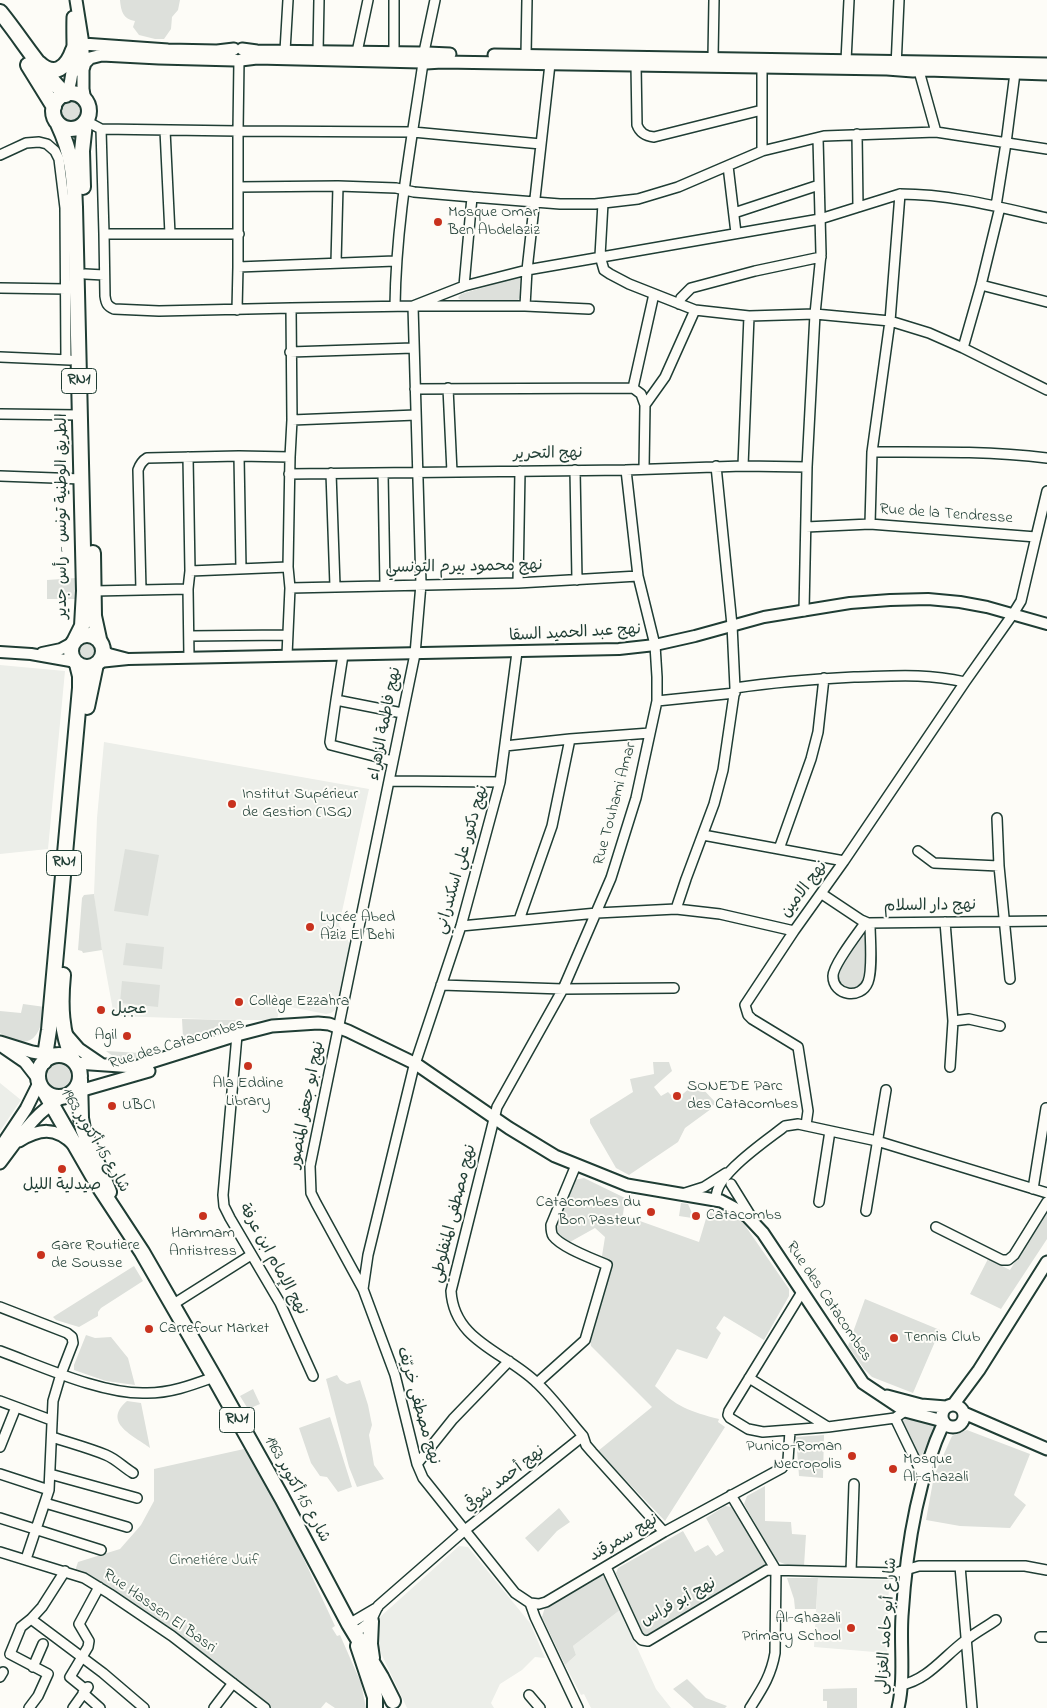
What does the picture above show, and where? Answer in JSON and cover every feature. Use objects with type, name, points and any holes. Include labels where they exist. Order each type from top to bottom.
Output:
[{"type":"main road","points":[[75,0],[78,47],[86,101]]},
{"type":"main road","points":[[0,12],[16,31],[49,78],[66,94],[78,95],[86,101]]},
{"type":"main road","name":"RN1","points":[[0,17],[54,107],[53,113],[58,124]]},
{"type":"main road","points":[[78,47],[223,50],[238,55],[252,51],[394,53],[442,62],[550,64],[762,67],[1047,64]]},
{"type":"main road","points":[[36,60],[48,70],[56,70],[69,61],[78,47]]},
{"type":"main road","points":[[54,107],[56,102],[66,94],[71,83],[78,47]]},
{"type":"main road","points":[[82,73],[85,63],[90,58],[102,55],[159,58],[238,55],[267,59],[526,55],[846,61],[896,66]]},
{"type":"main road","points":[[919,66],[1047,74]]},
{"type":"main road","name":"RN1","points":[[85,122],[89,111],[86,101]]},
{"type":"main road","points":[[58,124],[69,129],[75,129],[85,122]]},
{"type":"main road","name":"الطريق الوطنية تونس - رأس جدير","points":[[75,641],[82,626],[83,612],[80,415],[72,360],[73,283],[85,122]]},
{"type":"main road","name":"الطريق الوطنية تونس - رأس جدير","points":[[58,124],[72,162],[70,207],[73,283],[94,591],[94,616],[99,654],[89,691],[86,715],[62,987],[62,1028],[74,1062]]},
{"type":"main road","points":[[75,641],[79,637],[89,635],[99,654],[87,667],[77,663]]},
{"type":"main road","name":"RN1","points":[[41,1085],[39,1070],[48,1058],[80,688],[77,663],[71,652],[75,641]]},
{"type":"main road","points":[[62,1028],[79,1049],[90,1058],[103,1064]]},
{"type":"main road","name":"Rue des Catacombes","points":[[74,1062],[135,1067],[237,1039],[272,1033],[318,1029],[338,1030],[414,1067],[555,1156],[627,1185],[719,1201],[740,1211],[756,1224],[860,1379],[876,1393],[903,1410]]},
{"type":"main road","name":"Rue des Catacombes","points":[[69,1093],[142,1073],[237,1039]]},
{"type":"main road","points":[[0,1043],[48,1058],[68,1057],[74,1062]]},
{"type":"main road","points":[[0,1043],[25,1062],[41,1085],[0,1148]]},
{"type":"main road","name":"RN1","points":[[69,1093],[78,1068],[74,1062]]},
{"type":"main road","name":"شارع 15 أكتوبر 1963","points":[[41,1085],[69,1093],[81,1118],[92,1152],[106,1181],[114,1209]]},
{"type":"main road","points":[[0,1163],[35,1118],[69,1093]]},
{"type":"main road","name":"شارع 15 أكتوبر 1963","points":[[69,1093],[79,1151],[214,1377],[282,1498],[352,1629],[396,1705]]},
{"type":"main road","points":[[15,1143],[37,1132],[45,1131],[62,1136],[79,1151]]},
{"type":"main road","points":[[950,1424],[942,1413],[956,1408],[1047,1262]]},
{"type":"main road","points":[[903,1410],[921,1405],[956,1408],[996,1428],[1047,1449]]},
{"type":"main road","points":[[950,1424],[964,1420],[956,1408]]},
{"type":"main road","points":[[903,1410],[950,1424],[996,1428]]},
{"type":"main road","name":"شارع أبو حامد الغزالي","points":[[898,1708],[901,1686],[901,1617],[906,1570],[923,1476],[930,1459],[950,1424]]},
{"type":"main road","points":[[371,1621],[370,1644],[372,1661]]},
{"type":"main road","name":"شارع 15 أكتوبر 1963","points":[[352,1629],[376,1708]]},
{"type":"main road","name":"RN1","points":[[376,1708],[383,1701],[396,1705]]},
{"type":"street","points":[[286,51],[288,0]]},
{"type":"street","points":[[318,52],[319,0]]},
{"type":"street","points":[[357,52],[368,0]]},
{"type":"street","points":[[394,0],[394,53]]},
{"type":"street","points":[[395,306],[395,261],[403,190],[426,36],[435,0]]},
{"type":"street","points":[[526,55],[527,0]]},
{"type":"street","points":[[713,58],[714,0]]},
{"type":"street","points":[[846,61],[849,0]]},
{"type":"street","points":[[896,66],[899,0]]},
{"type":"street","points":[[237,310],[239,234],[238,55]]},
{"type":"street","points":[[525,306],[527,270],[550,64]]},
{"type":"street","points":[[636,65],[636,125],[647,136],[654,137],[762,110]]},
{"type":"street","points":[[919,66],[936,132]]},
{"type":"street","points":[[762,67],[762,150]]},
{"type":"street","points":[[963,348],[981,284],[998,206],[1015,73]]},
{"type":"street","points":[[85,122],[101,129],[413,132],[541,144]]},
{"type":"street","points":[[101,129],[104,296],[106,303],[114,310],[237,310],[395,306],[525,306],[589,309]]},
{"type":"street","points":[[165,130],[170,234]]},
{"type":"street","points":[[238,187],[338,186],[396,188],[414,192],[535,202],[604,203],[638,199],[678,187],[762,150],[818,138],[856,134],[936,132],[1047,149]]},
{"type":"street","points":[[856,134],[858,207]]},
{"type":"street","points":[[804,611],[807,467],[815,314],[821,257],[818,138]]},
{"type":"street","points":[[0,156],[26,143],[47,144],[55,151],[59,159],[70,207]]},
{"type":"street","points":[[728,166],[736,233]]},
{"type":"street","points":[[734,213],[819,185]]},
{"type":"street","points":[[336,263],[338,186]]},
{"type":"street","points":[[870,524],[872,452],[890,320],[900,194]]},
{"type":"street","points":[[412,306],[464,286],[527,270],[820,219],[900,194],[938,196],[998,206],[1047,218]]},
{"type":"street","points":[[464,286],[472,197]]},
{"type":"street","points":[[604,203],[600,256],[604,270],[629,284],[695,310],[749,316],[815,314],[890,320],[929,333],[963,348],[1047,390]]},
{"type":"street","points":[[104,234],[239,234]]},
{"type":"street","points":[[679,304],[681,298],[691,288],[755,271],[821,257]]},
{"type":"street","points":[[238,267],[395,261]]},
{"type":"street","points":[[0,288],[73,283],[104,275]]},
{"type":"street","points":[[981,284],[1047,302]]},
{"type":"street","points":[[632,388],[654,294]]},
{"type":"street","name":"نهج فاطمة الزهراء","points":[[338,1030],[415,654],[421,584],[412,306]]},
{"type":"street","points":[[287,655],[290,588],[288,567],[289,474],[292,420],[291,308]]},
{"type":"street","points":[[646,405],[665,377],[695,310]]},
{"type":"street","points":[[743,466],[749,316]]},
{"type":"street","points":[[290,352],[413,348]]},
{"type":"street","points":[[0,357],[72,360]]},
{"type":"street","points":[[448,388],[452,472]]},
{"type":"street","points":[[415,389],[632,388],[640,394],[646,405],[644,469]]},
{"type":"street","points":[[0,414],[80,415]]},
{"type":"street","points":[[292,420],[416,415]]},
{"type":"street","points":[[872,452],[967,452],[1047,458]]},
{"type":"street","points":[[239,456],[241,569]]},
{"type":"street","points":[[188,457],[189,657]]},
{"type":"street","points":[[141,590],[140,464],[147,458],[290,457]]},
{"type":"street","points":[[676,909],[714,804],[723,770],[735,691],[732,625],[716,466]]},
{"type":"street","name":"نهج التحرير","points":[[289,474],[626,470],[716,466],[807,467]]},
{"type":"street","points":[[575,470],[577,580]]},
{"type":"street","name":"Rue Touhami Amar","points":[[494,1119],[497,1107],[563,989],[598,913],[636,798],[657,700],[655,645],[638,576],[626,470]]},
{"type":"street","points":[[518,583],[520,471]]},
{"type":"street","points":[[331,473],[335,586]]},
{"type":"street","points":[[382,473],[385,585]]},
{"type":"street","points":[[0,476],[82,479]]},
{"type":"street","points":[[1036,537],[1047,491]]},
{"type":"street","name":"Rue de la Tendresse","points":[[806,527],[870,524],[1036,537]]},
{"type":"street","name":"نهج الامين","points":[[461,926],[598,913],[676,909],[720,914],[794,931],[822,894],[1021,601],[1036,537]]},
{"type":"street","points":[[190,571],[288,567]]},
{"type":"street","name":"نهج محمود بيرم التونسي","points":[[290,588],[518,583],[638,576]]},
{"type":"street","points":[[94,591],[188,590]]},
{"type":"street","name":"نهج عبد الحميد السقا","points":[[99,654],[109,654],[128,659],[619,649],[655,645],[764,617],[850,602],[928,599],[988,607],[1047,624]]},
{"type":"street","points":[[189,636],[287,635]]},
{"type":"street","points":[[32,654],[53,652],[75,641]]},
{"type":"street","points":[[0,652],[32,654],[77,663]]},
{"type":"street","name":"نهج دكتور علي اسكندراني","points":[[414,1067],[461,926],[500,782],[517,652]]},
{"type":"street","points":[[343,655],[331,745],[394,761]]},
{"type":"street","points":[[657,700],[824,678],[914,674],[965,682]]},
{"type":"street","points":[[779,849],[811,759],[818,732],[824,678]]},
{"type":"street","points":[[336,700],[402,713]]},
{"type":"street","points":[[505,746],[650,733]]},
{"type":"street","points":[[519,920],[552,826],[570,739]]},
{"type":"street","points":[[390,781],[500,782]]},
{"type":"street","points":[[997,818],[999,866],[1010,979]]},
{"type":"street","points":[[703,834],[844,862]]},
{"type":"street","points":[[918,851],[934,863],[999,866]]},
{"type":"street","name":"نهج دار السلام","points":[[822,894],[868,923],[1047,921]]},
{"type":"street","points":[[944,922],[953,1021],[950,1066]]},
{"type":"street","points":[[868,923],[868,981],[862,991],[851,994],[846,993],[836,987],[834,970],[868,923]]},
{"type":"street","points":[[794,931],[745,1005],[748,1016],[798,1047],[808,1111],[806,1125]]},
{"type":"street","points":[[441,985],[563,989],[674,988]]},
{"type":"street","points":[[953,1021],[969,1019],[1000,1026]]},
{"type":"street","name":"نهج ابو جعفر المنصور","points":[[338,1030],[310,1166],[310,1185],[316,1203],[363,1289]]},
{"type":"street","name":"نهج الإمام ابن عرفة","points":[[237,1039],[223,1195],[224,1206],[280,1303],[314,1376]]},
{"type":"street","name":"نهج مصطفى خريّف","points":[[414,1067],[368,1255],[363,1289],[395,1375],[417,1464],[423,1478],[515,1593],[530,1603]]},
{"type":"street","points":[[866,1211],[886,1090]]},
{"type":"street","points":[[1033,1189],[1046,1108]]},
{"type":"street","name":"نهج مصطفى المنفلوطي","points":[[494,1119],[455,1269],[451,1291],[452,1304],[456,1316],[464,1328],[479,1342],[509,1361],[537,1383],[583,1436]]},
{"type":"street","points":[[682,1194],[704,1187],[730,1170],[785,1126],[792,1124],[806,1125],[877,1141],[1047,1193]]},
{"type":"street","points":[[819,1202],[830,1131]]},
{"type":"street","points":[[537,1383],[585,1340],[607,1265],[578,1252],[556,1239],[552,1234],[551,1225],[576,1165]]},
{"type":"street","points":[[730,1170],[730,1194],[719,1201],[716,1194],[730,1170]]},
{"type":"street","points":[[731,1184],[756,1224]]},
{"type":"street","points":[[936,1226],[1002,1260],[1008,1260],[1014,1255],[1047,1202]]},
{"type":"street","points":[[172,1306],[251,1255]]},
{"type":"street","points":[[802,1292],[729,1411],[729,1417],[755,1431],[790,1431],[828,1427],[903,1410],[923,1476]]},
{"type":"street","points":[[0,1307],[70,1335],[73,1340],[73,1346],[61,1374],[53,1401],[49,1490],[26,1559]]},
{"type":"street","points":[[0,1350],[61,1374],[117,1390],[146,1393],[180,1389],[214,1377]]},
{"type":"street","points":[[417,1464],[452,1420],[509,1361]]},
{"type":"street","points":[[749,1378],[828,1427]]},
{"type":"street","points":[[0,1401],[51,1420]]},
{"type":"street","points":[[0,1447],[16,1407]]},
{"type":"street","name":"نهج سمرقند","points":[[530,1603],[546,1602],[664,1532],[785,1464],[789,1454],[790,1431]]},
{"type":"street","points":[[583,1436],[586,1445],[664,1532]]},
{"type":"street","name":"نهج أحمد شوقي","points":[[352,1629],[371,1621],[378,1606],[465,1530],[583,1436]]},
{"type":"street","points":[[52,1437],[106,1455],[133,1473]]},
{"type":"street","points":[[0,1474],[49,1490]]},
{"type":"street","points":[[50,1474],[137,1498]]},
{"type":"street","points":[[851,1572],[854,1484]]},
{"type":"street","points":[[731,1495],[776,1570],[775,1653],[769,1677],[750,1708]]},
{"type":"street","points":[[45,1503],[127,1527]]},
{"type":"street","points":[[0,1518],[101,1550]]},
{"type":"street","name":"Rue Hassen El Basri","points":[[0,1552],[84,1578],[159,1626],[265,1708]]},
{"type":"street","points":[[776,1570],[895,1573],[919,1566],[1025,1566],[1047,1570]]},
{"type":"street","points":[[960,1566],[972,1708]]},
{"type":"street","name":"نهج أبو فراس","points":[[606,1567],[638,1636],[642,1640],[648,1641],[768,1570],[776,1570]]},
{"type":"street","points":[[29,1708],[38,1696],[48,1674],[10,1654],[21,1627],[42,1607],[64,1571]]},
{"type":"street","points":[[99,1587],[79,1624],[89,1644],[70,1677],[86,1690],[100,1708]]},
{"type":"street","points":[[530,1603],[534,1617],[578,1708]]},
{"type":"street","points":[[352,1629],[378,1606]]},
{"type":"street","points":[[31,1619],[103,1673],[144,1708]]},
{"type":"street","points":[[901,1686],[922,1678],[966,1640],[996,1620]]},
{"type":"street","points":[[34,1667],[43,1644]]},
{"type":"street","points":[[214,1708],[233,1683]]},
{"type":"street","points":[[72,1708],[86,1690]]},
{"type":"street","points":[[529,1695],[540,1708]]},
{"type":"shaded area","points":[[0,665],[65,671],[48,849],[0,854]]},
{"type":"shaded area","points":[[104,742],[369,789],[339,925],[350,944],[350,953],[338,1006],[335,1010],[326,1014],[280,1005],[277,1020],[114,1016],[98,928],[94,894],[97,818]]},
{"type":"shaded area","points":[[0,1083],[21,1100],[0,1131]]},
{"type":"shaded area","points":[[459,1546],[468,1547],[530,1623],[545,1658],[535,1657],[522,1670],[500,1684],[491,1703],[494,1708],[407,1708],[379,1649],[377,1633],[380,1617]]},
{"type":"shaded area","name":"Al-Ghazali Primary School","points":[[818,1578],[889,1580],[887,1653],[814,1647]]},
{"type":"shaded area","points":[[620,1610],[656,1689],[671,1708],[591,1708],[584,1694],[581,1695],[565,1665],[576,1655],[573,1646]]},
{"type":"green space","points":[[120,0],[180,0],[178,10],[172,17],[171,29],[164,39],[155,39],[139,35],[133,27],[135,21],[123,14]]},
{"type":"green space","points":[[72,101],[80,104],[83,112],[80,120],[72,123],[64,120],[61,112],[64,104]]},
{"type":"green space","points":[[519,277],[522,278],[521,296],[518,300],[462,301],[458,298],[461,294]]},
{"type":"green space","points":[[76,578],[76,599],[47,599],[47,580]]},
{"type":"green space","points":[[84,643],[90,643],[95,648],[93,657],[84,659],[79,654],[79,648]]},
{"type":"green space","points":[[125,849],[159,855],[148,916],[114,911]]},
{"type":"green space","points":[[94,894],[102,950],[83,953],[78,950],[82,898],[84,895]]},
{"type":"green space","points":[[864,935],[865,981],[863,985],[856,989],[844,988],[838,981],[839,971],[851,949]]},
{"type":"green space","points":[[126,943],[164,947],[162,969],[123,965]]},
{"type":"green space","points":[[122,981],[160,985],[158,1007],[120,1003]]},
{"type":"green space","points":[[23,1004],[45,1007],[37,1034],[27,1041],[19,1041],[0,1033],[0,1011],[21,1013]]},
{"type":"green space","points":[[182,1019],[236,1020],[236,1028],[198,1043],[188,1043],[183,1038]]},
{"type":"green space","points":[[106,1051],[141,1053],[161,1051],[162,1054],[133,1061],[119,1058]]},
{"type":"green space","points":[[653,1062],[669,1062],[672,1071],[654,1087],[661,1096],[668,1092],[676,1100],[692,1086],[702,1088],[716,1103],[711,1109],[685,1128],[678,1142],[629,1175],[616,1168],[590,1123],[590,1119],[633,1092],[630,1079],[654,1074]]},
{"type":"green space","points":[[59,1063],[68,1067],[72,1076],[68,1085],[59,1089],[50,1085],[46,1076],[50,1067]]},
{"type":"green space","points":[[584,1178],[625,1198],[623,1215],[699,1242],[708,1212],[711,1209],[735,1217],[744,1224],[789,1289],[789,1296],[764,1340],[724,1316],[716,1328],[721,1333],[707,1359],[677,1349],[655,1386],[669,1399],[692,1411],[719,1419],[718,1422],[725,1427],[665,1521],[598,1451],[652,1407],[591,1346],[590,1339],[612,1262],[602,1256],[605,1237],[595,1228],[570,1242],[558,1235],[556,1226],[574,1180]]},
{"type":"green space","points":[[681,1203],[688,1204],[692,1218],[679,1216]]},
{"type":"green space","points":[[1047,1209],[1047,1239],[1001,1309],[970,1294],[988,1259],[1010,1270]]},
{"type":"green space","points":[[134,1266],[143,1281],[101,1308],[98,1316],[79,1327],[56,1320],[53,1317]]},
{"type":"green space","name":"Tennis Club","points":[[865,1299],[940,1330],[913,1393],[872,1377],[848,1346]]},
{"type":"green space","points":[[86,1335],[95,1338],[111,1337],[128,1358],[135,1385],[106,1381],[74,1370],[74,1365]]},
{"type":"green space","points":[[337,1375],[340,1380],[347,1384],[360,1380],[372,1425],[369,1435],[374,1465],[384,1479],[357,1487],[349,1467],[326,1379]]},
{"type":"green space","points":[[253,1389],[260,1404],[248,1409],[240,1396]]},
{"type":"green space","points":[[127,1401],[141,1403],[150,1448],[129,1434],[119,1422],[120,1409]]},
{"type":"green space","points":[[330,1417],[352,1487],[338,1492],[327,1477],[320,1476],[311,1463],[299,1428]]},
{"type":"green space","points":[[905,1419],[932,1423],[935,1428],[921,1457],[919,1457],[902,1421]]},
{"type":"green space","points":[[967,1430],[1030,1454],[1014,1495],[1026,1505],[1010,1528],[960,1526],[926,1520],[934,1476],[952,1436]]},
{"type":"green space","points":[[824,1435],[823,1478],[799,1476],[796,1437]]},
{"type":"green space","name":"Cimetiére Juif","points":[[244,1449],[287,1523],[335,1626],[332,1628],[337,1636],[340,1635],[361,1683],[366,1708],[335,1708],[326,1702],[321,1708],[271,1708],[172,1631],[75,1571],[78,1562],[120,1549],[141,1525],[154,1501],[154,1469]]},
{"type":"green space","points":[[765,1486],[765,1521],[791,1522],[792,1534],[806,1535],[804,1566],[790,1566],[777,1561],[744,1504],[747,1496]]},
{"type":"green space","points":[[725,1506],[734,1509],[770,1566],[651,1636],[642,1634],[616,1573],[618,1568],[683,1531],[695,1552],[708,1545],[716,1556],[724,1551],[706,1518]]},
{"type":"green space","points":[[559,1508],[570,1522],[557,1531],[538,1552],[525,1538]]},
{"type":"green space","points":[[600,1576],[606,1577],[620,1610],[573,1646],[576,1655],[565,1665],[542,1617],[545,1607]]},
{"type":"green space","points":[[787,1578],[818,1578],[816,1609],[795,1609],[794,1599]]},
{"type":"green space","points":[[687,1679],[706,1698],[727,1706],[725,1708],[694,1708],[673,1689]]},
{"type":"green space","points":[[857,1688],[857,1708],[827,1708],[827,1701],[823,1701],[823,1689]]},
{"type":"place","name":"Mosque Omar Ben Abdelaziz","points":[[438,222]]},
{"type":"place","name":"Institut Supérieur de Gestion (ISG)","points":[[232,804]]},
{"type":"place","name":"Lycée Abed Aziz El Behi","points":[[310,927]]},
{"type":"place","name":"Collège Ezzahra","points":[[239,1002]]},
{"type":"place","name":"عجبل","points":[[101,1010]]},
{"type":"place","name":"Agil","points":[[127,1036]]},
{"type":"place","name":"Ala Eddine Library","points":[[248,1066]]},
{"type":"place","name":"SONEDE Parc des Catacombes","points":[[677,1096]]},
{"type":"place","name":"UBCI","points":[[112,1106]]},
{"type":"place","name":"صيدلية الليل","points":[[62,1169]]},
{"type":"place","name":"Catacombes du Bon Pasteur","points":[[651,1212]]},
{"type":"place","name":"Hammam Antistress","points":[[203,1216]]},
{"type":"place","name":"Catacombs","points":[[696,1216]]},
{"type":"place","name":"Gare Routiere de Sousse","points":[[41,1255]]},
{"type":"place","name":"Carrefour Market","points":[[149,1329]]},
{"type":"place","name":"Tennis Club","points":[[894,1338]]},
{"type":"place","name":"Punico-Roman Necropolis","points":[[852,1456]]},
{"type":"place","name":"Mosque Al-Ghazali","points":[[893,1469]]},
{"type":"place","name":"Al-Ghazali Primary School","points":[[851,1628]]}]
